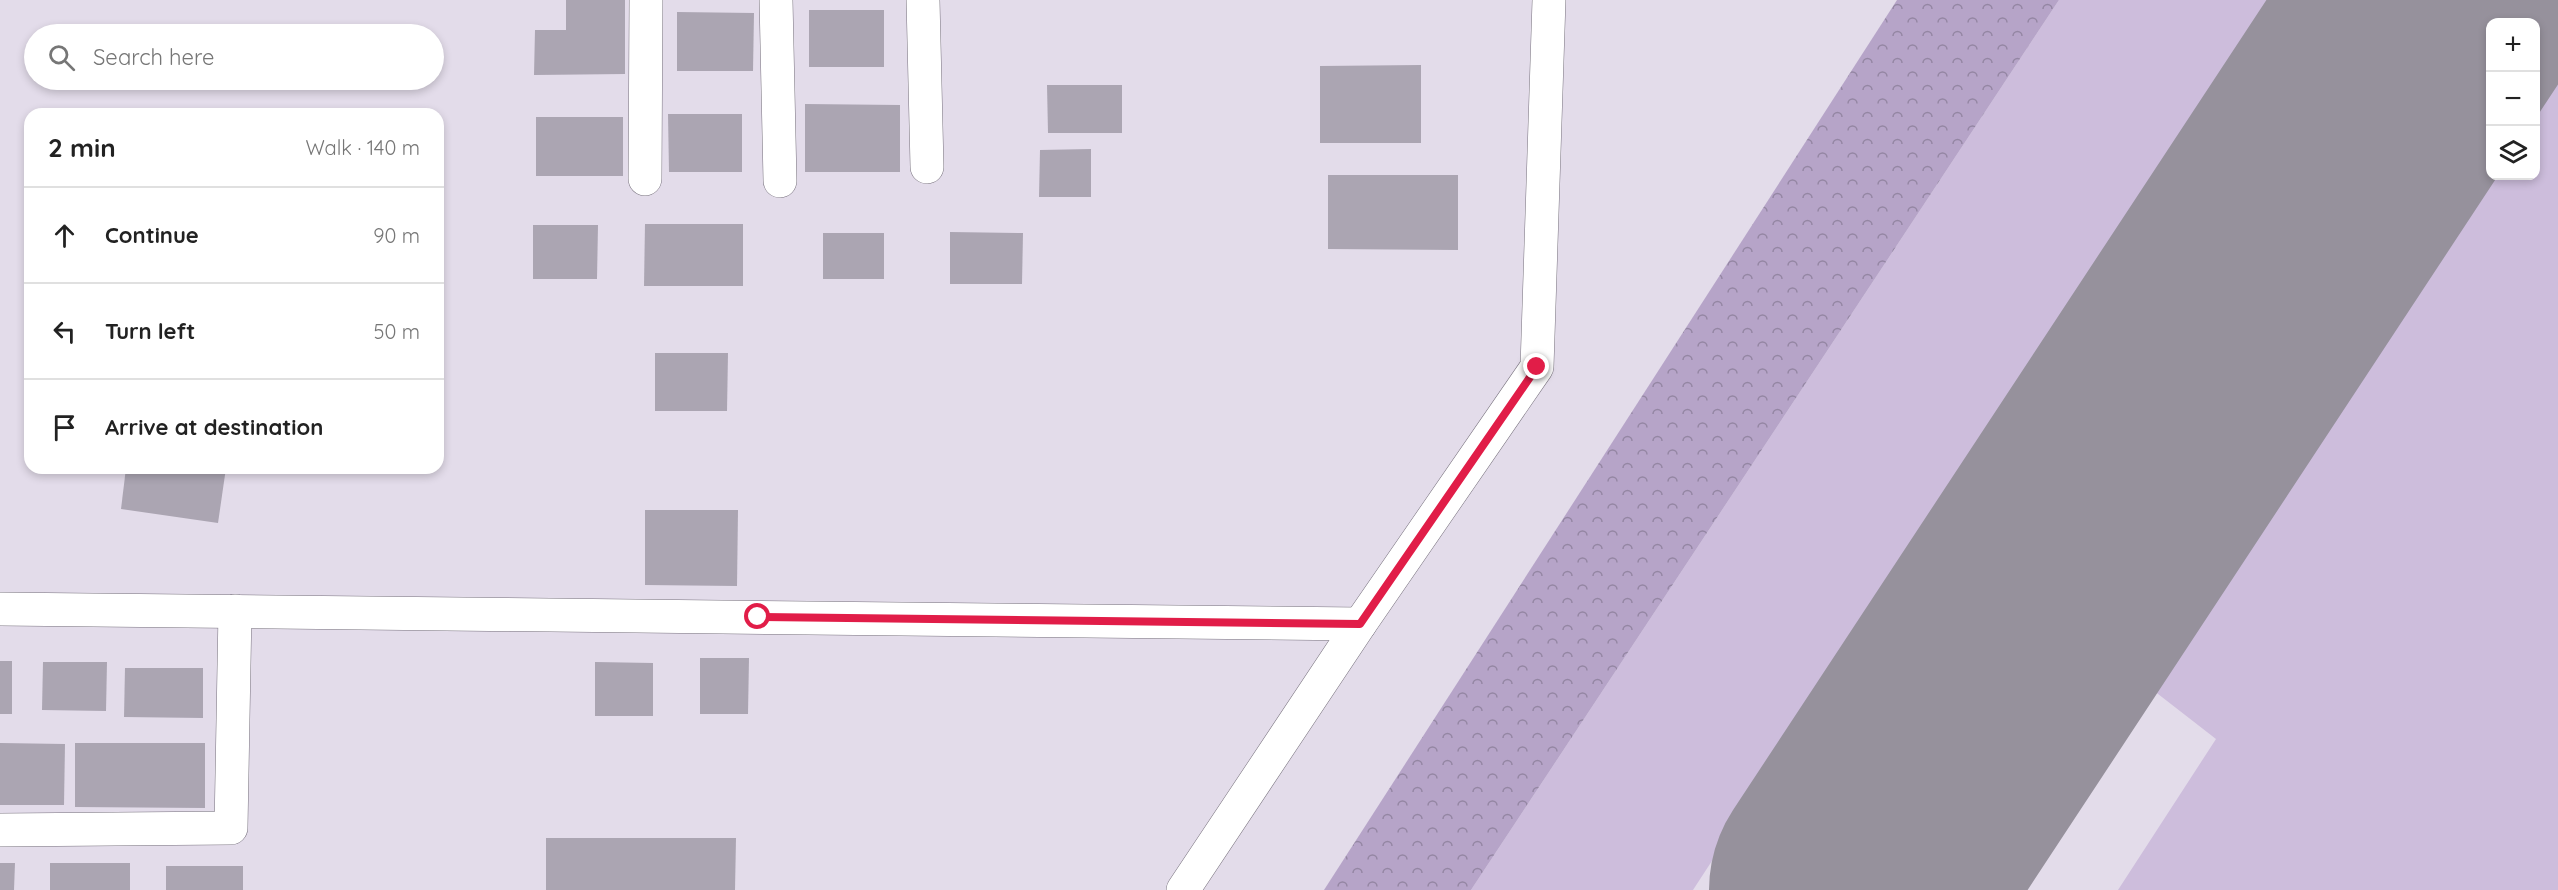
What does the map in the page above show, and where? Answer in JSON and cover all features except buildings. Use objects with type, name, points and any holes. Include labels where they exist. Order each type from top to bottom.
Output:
[{"type":"street","points":[[645,179],[646,0]]},
{"type":"street","points":[[776,0],[780,181]]},
{"type":"street","points":[[923,0],[927,167]]},
{"type":"street","points":[[1183,890],[1360,624],[1537,367],[1549,0]]},
{"type":"street","points":[[0,609],[1360,624]]},
{"type":"street","points":[[0,830],[231,828],[235,611]]},
{"type":"shaded area","points":[[2059,0],[2358,0],[1978,576],[1921,540],[1693,890],[1471,890]]},
{"type":"shaded area","points":[[2558,40],[2558,890],[2118,890],[2216,739],[2140,680],[2486,150],[2486,180],[2540,180],[2540,69]]},
{"type":"green space","points":[[1897,0],[2059,0],[1471,890],[1324,890]]},
{"type":"runway","points":[[1854,890],[2440,0]]},
{"type":"route","points":[[758,617],[1360,624],[1537,367]]}]
